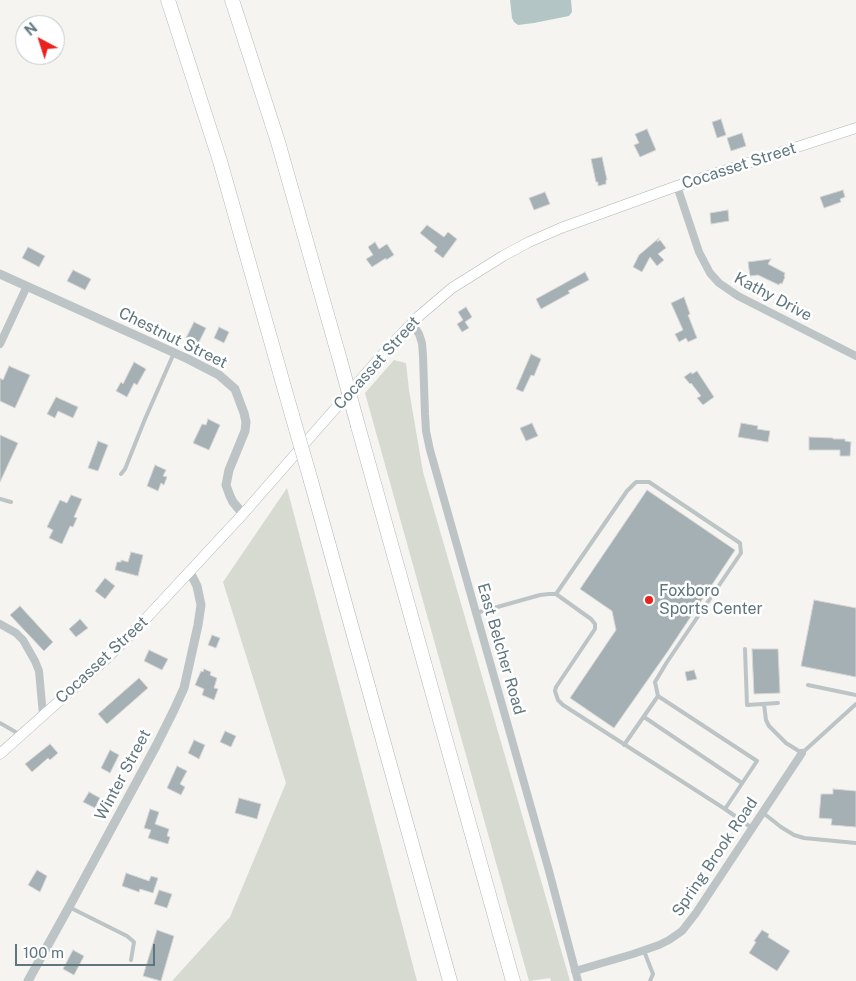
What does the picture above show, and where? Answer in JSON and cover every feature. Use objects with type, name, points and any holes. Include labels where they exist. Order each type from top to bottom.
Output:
[{"type":"highway","points":[[168,0],[225,177],[450,981]]},
{"type":"highway","points":[[232,0],[278,142],[513,981]]},
{"type":"main road","name":"Cocasset Street","points":[[0,754],[120,645],[243,514],[390,346],[412,323],[452,288],[529,242],[580,220],[677,186],[856,128]]},
{"type":"street","name":"Kathy Drive","points":[[677,186],[699,252],[710,273],[719,283],[738,296],[856,356]]},
{"type":"street","name":"Chestnut Street","points":[[0,274],[174,353],[219,376],[235,389],[246,422],[228,470],[226,485],[230,496],[243,514]]},
{"type":"street","points":[[0,344],[27,286]]},
{"type":"street","name":"East Belcher Road","points":[[412,323],[422,343],[426,430],[430,450],[578,981]]},
{"type":"street","name":"Winter Street","points":[[28,981],[160,739],[184,688],[201,605],[197,586],[190,572]]},
{"type":"street","points":[[0,624],[16,633],[23,640],[35,662],[39,671],[43,715]]},
{"type":"street","name":"Spring Brook Road","points":[[575,971],[644,951],[669,940],[682,931],[696,913],[802,753]]},
{"type":"lane","points":[[121,474],[125,469],[174,353]]},
{"type":"lane","points":[[556,594],[627,491],[636,482],[649,482],[740,543],[741,553],[655,682],[658,696],[757,761],[724,809]]},
{"type":"lane","points":[[0,499],[11,502]]},
{"type":"lane","points":[[476,613],[544,594],[556,594],[591,619],[596,627],[557,684],[555,690],[556,697],[563,705],[752,828]]},
{"type":"lane","points":[[745,649],[747,705],[778,703]]},
{"type":"lane","points":[[808,685],[856,695]]},
{"type":"lane","points":[[624,745],[658,696]]},
{"type":"lane","points":[[764,704],[768,726],[786,743],[802,753],[856,704]]},
{"type":"lane","points":[[644,717],[742,782]]},
{"type":"lane","points":[[0,723],[21,735]]},
{"type":"lane","points":[[762,812],[794,835],[804,838],[856,843]]},
{"type":"lane","points":[[69,907],[127,936],[134,942],[131,960]]},
{"type":"lane","points":[[644,951],[653,974],[650,981]]},
{"type":"shaded area","points":[[510,0],[571,0],[572,12],[569,16],[518,25],[512,18]]},
{"type":"shaded area","points":[[394,360],[406,363],[423,472],[570,981],[551,981],[550,978],[529,981],[365,393]]},
{"type":"shaded area","points":[[287,488],[417,981],[172,981],[230,917],[286,783],[223,582]]},
{"type":"building","points":[[721,119],[726,135],[717,138],[712,122]]},
{"type":"building","points":[[647,129],[656,150],[640,157],[634,145],[639,143],[635,134]]},
{"type":"building","points":[[742,133],[746,146],[731,151],[727,138]]},
{"type":"building","points":[[602,157],[607,180],[606,184],[598,186],[591,159]]},
{"type":"building","points":[[843,190],[845,197],[840,199],[841,202],[824,208],[820,197]]},
{"type":"building","points":[[545,192],[550,204],[534,210],[529,198]]},
{"type":"building","points":[[728,210],[729,221],[711,224],[710,213]]},
{"type":"building","points":[[427,225],[444,237],[448,232],[457,239],[443,258],[434,251],[437,247],[420,233]]},
{"type":"building","points":[[659,238],[657,242],[660,240],[666,248],[658,254],[664,260],[657,266],[650,257],[642,272],[633,267],[639,255]]},
{"type":"building","points":[[375,242],[379,249],[387,244],[394,255],[372,267],[366,259],[373,255],[368,247]]},
{"type":"building","points":[[28,247],[45,256],[39,267],[22,258]]},
{"type":"building","points":[[771,259],[768,264],[785,273],[782,284],[780,283],[779,285],[758,275],[750,276],[748,262]]},
{"type":"building","points":[[73,270],[91,279],[85,290],[67,281]]},
{"type":"building","points":[[585,272],[589,280],[541,309],[536,299]]},
{"type":"building","points":[[684,297],[690,314],[688,315],[697,338],[688,342],[686,338],[679,342],[675,334],[683,330],[671,303]]},
{"type":"building","points":[[466,307],[472,317],[465,322],[469,328],[462,332],[457,324],[463,320],[458,312]]},
{"type":"building","points":[[194,322],[206,328],[198,344],[186,338]]},
{"type":"building","points":[[219,327],[229,332],[224,343],[214,338]]},
{"type":"building","points":[[531,354],[541,359],[534,376],[531,375],[523,392],[516,389]]},
{"type":"building","points":[[134,362],[146,369],[137,385],[134,383],[127,397],[116,391],[121,382],[123,384]]},
{"type":"building","points":[[9,366],[30,375],[15,408],[0,401],[0,378],[3,380]]},
{"type":"building","points":[[697,371],[714,397],[703,405],[697,398],[701,396],[684,377],[691,372],[692,374]]},
{"type":"building","points":[[56,397],[78,407],[73,418],[58,411],[55,418],[47,414]]},
{"type":"building","points":[[208,419],[220,425],[209,450],[193,443],[202,424],[206,425]]},
{"type":"building","points":[[532,423],[538,436],[526,441],[520,428]]},
{"type":"building","points":[[741,423],[758,426],[757,429],[770,431],[768,442],[738,437]]},
{"type":"building","points":[[0,435],[18,443],[0,482]]},
{"type":"building","points":[[809,437],[845,439],[845,441],[851,442],[850,456],[840,456],[840,450],[809,450]]},
{"type":"building","points":[[98,441],[108,445],[98,471],[88,468]]},
{"type":"building","points":[[155,465],[166,470],[163,476],[167,477],[164,485],[161,483],[158,491],[147,486]]},
{"type":"building","name":"Foxboro Sports Center","points":[[647,490],[735,550],[614,728],[570,698],[616,630],[612,611],[580,589]]},
{"type":"building","points":[[71,495],[82,499],[74,517],[77,518],[73,527],[70,526],[62,544],[49,538],[53,530],[47,527],[60,500],[67,503]]},
{"type":"building","points":[[131,552],[143,555],[138,576],[115,570],[117,562],[121,562],[121,560],[128,562]]},
{"type":"building","points":[[105,578],[115,586],[105,599],[95,591]]},
{"type":"building","points":[[814,600],[856,608],[856,677],[801,666]]},
{"type":"building","points":[[20,606],[53,642],[44,651],[10,615]]},
{"type":"building","points":[[80,619],[88,628],[76,637],[69,629]]},
{"type":"building","points":[[212,635],[220,638],[216,648],[208,645]]},
{"type":"building","points":[[752,649],[778,649],[780,693],[754,694]]},
{"type":"building","points":[[149,650],[168,659],[162,670],[144,661]]},
{"type":"building","points":[[204,669],[211,672],[210,675],[217,678],[214,688],[218,689],[214,700],[202,695],[204,689],[195,685],[201,671],[203,672]]},
{"type":"building","points":[[694,670],[697,679],[687,681],[685,672]]},
{"type":"building","points":[[139,678],[148,688],[107,724],[98,714]]},
{"type":"building","points":[[225,731],[236,736],[231,747],[220,742]]},
{"type":"building","points":[[194,740],[205,745],[199,759],[188,753]]},
{"type":"building","points":[[50,744],[58,753],[50,760],[48,758],[32,772],[25,764]]},
{"type":"building","points":[[110,750],[119,755],[110,773],[101,768]]},
{"type":"building","points":[[177,766],[187,771],[180,784],[185,787],[181,795],[167,788]]},
{"type":"building","points":[[833,789],[856,791],[856,827],[831,825],[832,819],[819,818],[821,794],[833,794]]},
{"type":"building","points":[[89,792],[100,798],[95,808],[83,802]]},
{"type":"building","points":[[239,798],[261,804],[257,819],[235,813]]},
{"type":"building","points":[[150,809],[159,812],[155,824],[169,829],[167,836],[170,837],[168,844],[148,838],[151,830],[144,828]]},
{"type":"building","points":[[37,870],[47,876],[40,892],[28,885]]},
{"type":"building","points":[[126,873],[149,881],[151,876],[158,878],[153,893],[140,889],[139,892],[122,886]]},
{"type":"building","points":[[159,890],[172,894],[167,908],[154,904]]},
{"type":"building","points":[[157,930],[174,936],[161,981],[143,976]]},
{"type":"building","points":[[762,930],[769,934],[768,937],[790,951],[777,971],[749,953],[756,942],[754,941]]},
{"type":"building","points":[[73,950],[84,956],[74,975],[63,969]]},
{"type":"place","name":"Foxboro Sports Center","points":[[649,600]]}]
